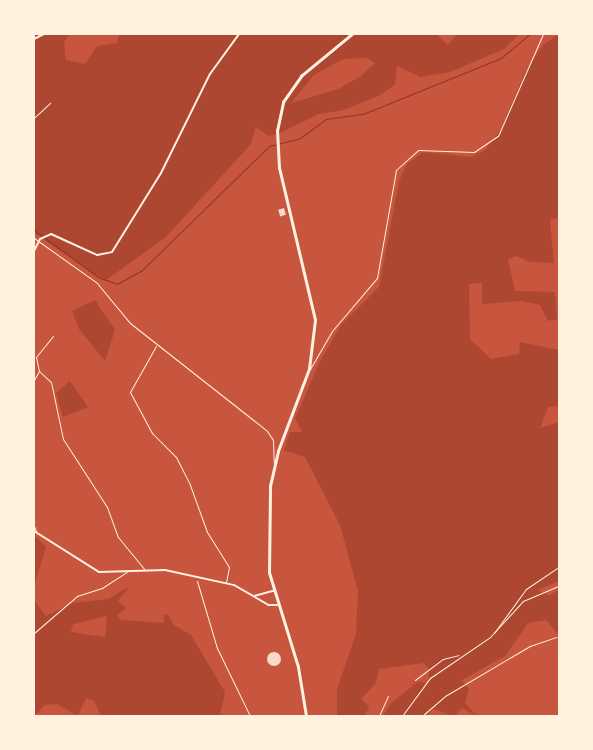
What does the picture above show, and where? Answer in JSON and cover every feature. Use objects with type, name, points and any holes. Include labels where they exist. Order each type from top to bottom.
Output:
[{"type":"main road","points":[[306,716],[298,667],[272,591],[268,507],[274,469],[309,369],[315,320],[311,293],[277,150],[277,131],[283,102],[301,76],[352,34]]},
{"type":"street","points":[[34,39],[44,34]]},
{"type":"street","points":[[34,252],[39,240],[46,235],[56,235],[67,244],[97,255],[112,252],[161,173],[210,74],[239,34]]},
{"type":"street","points":[[309,369],[315,367],[332,331],[377,278],[396,170],[418,150],[474,152],[498,136],[543,34]]},
{"type":"street","points":[[34,238],[97,283],[115,310],[267,432],[273,440],[274,469]]},
{"type":"street","points":[[53,336],[36,357],[40,370],[51,382],[63,439],[70,453],[107,507],[118,537],[144,570]]},
{"type":"street","points":[[157,345],[130,392],[152,433],[176,457],[187,478],[207,532],[229,567],[226,584]]},
{"type":"street","points":[[34,380],[40,370]]},
{"type":"street","points":[[34,526],[37,533]]},
{"type":"street","points":[[34,530],[85,566],[109,573],[165,570],[197,580],[226,584],[268,606],[277,605]]},
{"type":"street","points":[[493,633],[526,588],[559,567]]},
{"type":"street","points":[[34,633],[77,596],[102,588],[127,572]]},
{"type":"street","points":[[197,580],[217,648],[250,716]]},
{"type":"street","points":[[402,716],[430,678],[493,633],[523,601],[559,586]]},
{"type":"street","points":[[252,596],[272,591]]},
{"type":"street","points":[[422,716],[445,696],[530,646],[556,636]]},
{"type":"street","points":[[416,680],[443,659],[460,655]]},
{"type":"street","points":[[379,716],[388,696]]},
{"type":"path","points":[[34,118],[50,103]]},
{"type":"shaded area","points":[[34,34],[70,34],[64,42],[66,60],[85,64],[97,46],[117,43],[119,34],[350,34],[300,76],[282,102],[276,134],[269,136],[256,127],[251,144],[166,237],[105,281],[34,233]]},
{"type":"shaded area","points":[[354,34],[436,34],[448,45],[457,34],[519,34],[504,49],[450,72],[420,77],[397,66],[395,85],[378,96],[344,110],[319,114],[278,134],[284,103],[302,77]],"holes":[[[367,58],[375,63],[361,76],[338,89],[291,103],[314,75],[343,59]]]},
{"type":"shaded area","points":[[559,34],[559,217],[550,220],[554,263],[529,262],[517,256],[508,259],[515,291],[555,292],[557,319],[548,321],[540,305],[522,301],[482,304],[482,283],[469,284],[470,339],[491,359],[519,354],[520,342],[559,350],[559,413],[557,406],[548,407],[540,428],[559,422],[559,581],[538,590],[549,596],[559,589],[559,635],[546,620],[528,623],[505,656],[462,680],[469,689],[465,703],[477,716],[462,708],[454,716],[433,709],[427,716],[383,716],[391,703],[419,681],[428,684],[429,670],[424,663],[379,669],[376,683],[361,699],[369,706],[365,716],[337,716],[337,689],[356,634],[358,591],[340,525],[305,457],[284,450],[290,432],[302,432],[295,419],[320,361],[341,325],[379,287],[399,181],[407,164],[423,152],[471,157],[485,150],[501,129],[525,72],[543,45]]},
{"type":"shaded area","points":[[95,300],[115,330],[105,361],[79,329],[72,311]]},
{"type":"shaded area","points":[[70,381],[88,407],[63,417],[56,393]]},
{"type":"shaded area","points":[[34,535],[46,547],[34,586]]},
{"type":"shaded area","points":[[130,586],[118,601],[126,608],[117,615],[121,620],[164,623],[164,615],[168,614],[174,625],[191,635],[225,692],[220,716],[101,716],[94,701],[86,698],[78,716],[57,704],[45,705],[34,716],[34,600],[46,616],[73,603],[108,599]],"holes":[[[107,616],[105,637],[71,632],[73,624]]]},
{"type":"building","points":[[284,208],[286,215],[280,216],[278,210]]},
{"type":"building","points":[[271,652],[277,652],[281,659],[277,666],[271,666],[267,662],[267,656]]},
{"type":"waterway","points":[[34,230],[98,277],[117,284],[142,270],[269,146],[300,138],[326,119],[363,114],[501,58],[530,34]]}]
